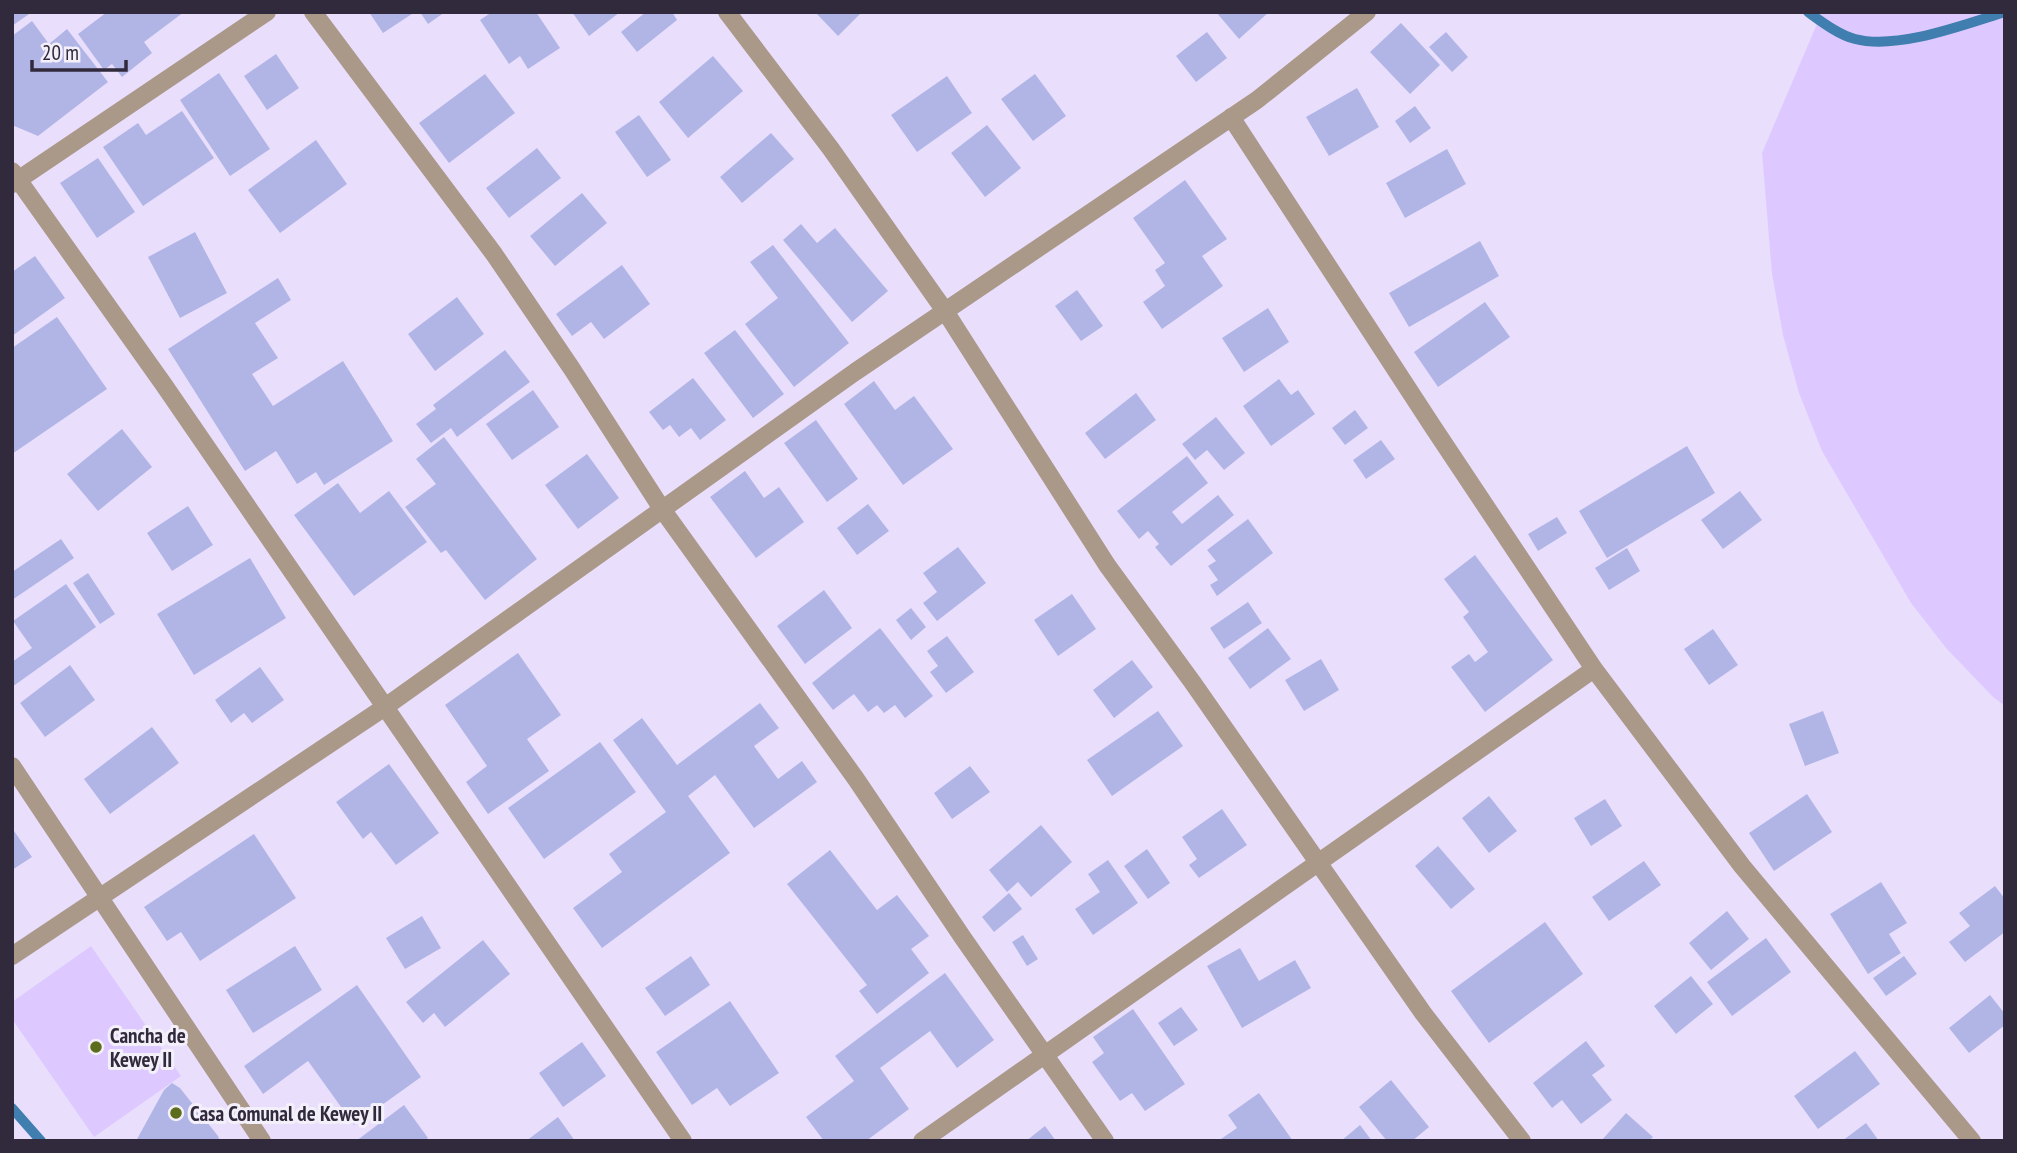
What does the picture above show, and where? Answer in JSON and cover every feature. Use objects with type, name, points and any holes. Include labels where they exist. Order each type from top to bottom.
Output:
[{"type":"street","points":[[267,12],[14,178],[164,386],[683,1141]]},
{"type":"street","points":[[313,12],[494,254],[662,509],[849,769],[1105,1141]]},
{"type":"street","points":[[727,12],[831,149],[945,311],[1107,565],[1193,683],[1423,1013],[1522,1141]]},
{"type":"street","points":[[12,956],[385,707],[855,372],[1257,100],[1367,12]]},
{"type":"street","points":[[1231,117],[1594,669],[1742,866],[1972,1141]]},
{"type":"street","points":[[922,1141],[1594,669]]},
{"type":"street","points":[[12,766],[262,1141]]},
{"type":"shaded area","points":[[1822,12],[2005,12],[2005,706],[1946,648],[1911,603],[1822,451],[1799,393],[1783,335],[1772,274],[1762,153]]},
{"type":"shaded area","name":"Cancha de Kewey II","points":[[91,946],[181,1076],[94,1137],[12,1019],[12,1002]]},
{"type":"building","points":[[12,12],[32,12],[12,26]]},
{"type":"building","points":[[107,12],[184,12],[144,42],[152,53],[122,77],[112,64],[104,70],[78,34]]},
{"type":"building","points":[[369,12],[415,12],[383,33]]},
{"type":"building","points":[[420,12],[445,12],[428,24]]},
{"type":"building","points":[[492,12],[536,12],[560,48],[528,69],[520,56],[509,64],[480,20]]},
{"type":"building","points":[[572,12],[620,12],[589,36]]},
{"type":"building","points":[[646,12],[672,12],[677,20],[637,52],[621,32]]},
{"type":"building","points":[[815,12],[862,12],[838,36]]},
{"type":"building","points":[[1216,12],[1269,12],[1239,39]]},
{"type":"building","points":[[32,21],[49,44],[67,29],[108,82],[38,136],[12,125],[12,36]]},
{"type":"building","points":[[1401,23],[1440,65],[1410,94],[1370,52]]},
{"type":"building","points":[[1207,32],[1227,58],[1196,82],[1176,56]]},
{"type":"building","points":[[1446,32],[1468,57],[1452,72],[1429,47]]},
{"type":"building","points":[[276,54],[299,88],[267,110],[244,76]]},
{"type":"building","points":[[713,56],[743,91],[688,138],[659,102]]},
{"type":"building","points":[[219,73],[270,149],[230,176],[180,100]]},
{"type":"building","points":[[485,74],[515,113],[449,163],[419,123]]},
{"type":"building","points":[[1035,74],[1066,116],[1033,141],[1001,99]]},
{"type":"building","points":[[947,76],[972,113],[917,152],[891,115]]},
{"type":"building","points":[[1357,88],[1379,127],[1329,156],[1306,117]]},
{"type":"building","points":[[1415,106],[1431,128],[1410,143],[1395,121]]},
{"type":"building","points":[[182,111],[214,158],[143,206],[103,147],[138,123],[146,135]]},
{"type":"building","points":[[639,115],[671,160],[647,177],[615,132]]},
{"type":"building","points":[[987,125],[1021,168],[985,197],[951,153]]},
{"type":"building","points":[[771,133],[794,159],[742,203],[720,177]]},
{"type":"building","points":[[316,140],[347,184],[280,233],[248,190]]},
{"type":"building","points":[[537,148],[561,178],[509,218],[486,188]]},
{"type":"building","points":[[1447,149],[1466,184],[1405,218],[1386,183]]},
{"type":"building","points":[[98,158],[135,212],[97,238],[60,183]]},
{"type":"building","points":[[1185,180],[1227,239],[1202,256],[1223,286],[1162,329],[1143,302],[1165,286],[1155,270],[1165,263],[1133,218]]},
{"type":"building","points":[[582,193],[607,223],[555,266],[530,236]]},
{"type":"building","points":[[801,224],[817,243],[835,228],[888,291],[852,322],[783,240]]},
{"type":"building","points":[[195,232],[227,293],[180,318],[148,257]]},
{"type":"building","points":[[1480,241],[1499,276],[1409,327],[1389,293]]},
{"type":"building","points":[[773,245],[849,343],[794,387],[745,324],[778,298],[750,262]]},
{"type":"building","points":[[35,256],[65,298],[12,336],[12,272]]},
{"type":"building","points":[[622,265],[650,304],[604,339],[591,322],[572,336],[556,314]]},
{"type":"building","points":[[278,278],[291,300],[255,323],[278,358],[252,374],[273,406],[343,361],[393,441],[324,485],[316,472],[297,484],[276,451],[245,471],[168,349]]},
{"type":"building","points":[[1077,290],[1103,326],[1081,341],[1055,306]]},
{"type":"building","points":[[457,297],[484,334],[435,371],[408,334]]},
{"type":"building","points":[[1485,302],[1510,337],[1438,387],[1414,352]]},
{"type":"building","points":[[1268,308],[1289,342],[1244,372],[1222,338]]},
{"type":"building","points":[[57,317],[107,389],[12,454],[12,348]]},
{"type":"building","points":[[735,330],[784,394],[753,418],[704,353]]},
{"type":"building","points":[[505,350],[530,382],[457,437],[451,428],[431,443],[416,424],[436,409],[433,405]]},
{"type":"building","points":[[693,378],[726,420],[700,440],[691,428],[679,437],[670,425],[663,430],[649,412]]},
{"type":"building","points":[[1279,379],[1291,395],[1298,390],[1315,414],[1271,446],[1243,406]]},
{"type":"building","points":[[874,381],[895,410],[914,396],[953,449],[903,485],[844,404]]},
{"type":"building","points":[[533,390],[559,427],[512,460],[486,424]]},
{"type":"building","points":[[1136,393],[1156,420],[1105,459],[1085,433]]},
{"type":"building","points":[[1355,410],[1368,428],[1345,445],[1332,428]]},
{"type":"building","points":[[1216,417],[1245,453],[1224,470],[1207,450],[1195,460],[1182,444]]},
{"type":"building","points":[[816,420],[858,479],[827,502],[784,443]]},
{"type":"building","points":[[122,429],[152,467],[98,511],[67,474]]},
{"type":"building","points":[[444,437],[537,559],[485,600],[446,550],[441,553],[405,507],[436,484],[416,459]]},
{"type":"building","points":[[1381,440],[1395,459],[1366,479],[1353,460]]},
{"type":"building","points":[[1687,446],[1715,493],[1607,558],[1579,511]]},
{"type":"building","points":[[587,454],[619,498],[578,529],[545,485]]},
{"type":"building","points":[[1187,456],[1208,483],[1172,512],[1182,524],[1218,495],[1234,515],[1171,566],[1155,547],[1159,544],[1148,531],[1139,539],[1117,511]]},
{"type":"building","points":[[745,471],[764,498],[779,487],[804,522],[756,558],[710,497]]},
{"type":"building","points":[[338,483],[360,513],[389,491],[427,542],[354,596],[294,515]]},
{"type":"building","points":[[1740,491],[1762,520],[1723,549],[1701,520]]},
{"type":"building","points":[[868,504],[889,531],[857,555],[837,528]]},
{"type":"building","points":[[188,506],[213,545],[172,571],[147,533]]},
{"type":"building","points":[[1557,517],[1567,533],[1538,551],[1528,534]]},
{"type":"building","points":[[1248,519],[1273,553],[1217,596],[1210,585],[1218,580],[1208,566],[1216,561],[1207,550]]},
{"type":"building","points":[[61,539],[74,558],[12,600],[12,572]]},
{"type":"building","points":[[958,547],[986,583],[937,621],[923,603],[937,592],[923,573]]},
{"type":"building","points":[[1627,548],[1640,571],[1609,590],[1595,568]]},
{"type":"building","points":[[1475,555],[1553,660],[1485,712],[1451,667],[1469,654],[1475,662],[1488,652],[1463,617],[1469,612],[1444,579]]},
{"type":"building","points":[[250,558],[286,618],[194,675],[157,614]]},
{"type":"building","points":[[88,573],[115,614],[100,624],[73,583]]},
{"type":"building","points":[[66,584],[96,627],[12,687],[12,662],[32,648],[13,621]]},
{"type":"building","points":[[824,590],[852,628],[805,664],[777,626]]},
{"type":"building","points":[[1072,594],[1096,629],[1058,656],[1034,620]]},
{"type":"building","points":[[1248,602],[1262,623],[1224,649],[1210,628]]},
{"type":"building","points":[[911,608],[926,627],[911,640],[896,620]]},
{"type":"building","points":[[880,628],[933,696],[905,718],[895,705],[884,713],[877,705],[868,712],[854,694],[833,710],[812,683]]},
{"type":"building","points":[[1268,628],[1291,659],[1250,689],[1228,658]]},
{"type":"building","points":[[1713,629],[1738,665],[1709,685],[1684,649]]},
{"type":"building","points":[[947,636],[974,672],[946,693],[930,672],[938,666],[927,651]]},
{"type":"building","points":[[518,653],[561,715],[527,739],[549,771],[488,814],[466,782],[487,766],[445,705]]},
{"type":"building","points":[[1321,659],[1339,690],[1304,711],[1285,680]]},
{"type":"building","points":[[1132,660],[1153,687],[1114,718],[1093,690]]},
{"type":"building","points":[[70,665],[95,700],[45,737],[20,703]]},
{"type":"building","points":[[260,667],[284,700],[252,723],[244,713],[231,723],[215,700]]},
{"type":"building","points":[[760,703],[779,728],[754,746],[778,779],[802,761],[817,782],[754,828],[715,775],[688,796],[730,853],[602,948],[573,908],[622,872],[609,854],[666,812],[613,740],[642,718],[677,765]]},
{"type":"building","points":[[1158,711],[1183,746],[1112,796],[1087,760]]},
{"type":"building","points":[[1823,711],[1839,753],[1805,766],[1789,724]]},
{"type":"building","points":[[152,727],[179,763],[110,814],[84,779]]},
{"type":"building","points":[[600,742],[636,792],[544,859],[508,808]]},
{"type":"building","points":[[389,764],[439,833],[396,865],[371,832],[363,839],[336,802]]},
{"type":"building","points":[[970,766],[990,792],[952,819],[934,793]]},
{"type":"building","points":[[1807,794],[1832,832],[1774,871],[1749,833]]},
{"type":"building","points":[[1489,796],[1517,831],[1489,853],[1462,818]]},
{"type":"building","points":[[1605,799],[1622,826],[1591,846],[1574,818]]},
{"type":"building","points":[[1222,809],[1247,845],[1199,878],[1189,865],[1197,859],[1182,837]]},
{"type":"building","points":[[1041,825],[1072,862],[1031,897],[1018,882],[1007,892],[989,870]]},
{"type":"building","points":[[12,828],[32,857],[12,870]]},
{"type":"building","points":[[254,834],[296,898],[200,961],[181,932],[167,941],[144,907]]},
{"type":"building","points":[[1438,846],[1475,889],[1451,909],[1415,866]]},
{"type":"building","points":[[1147,849],[1170,883],[1148,899],[1124,866]]},
{"type":"building","points":[[830,850],[877,910],[897,895],[929,936],[911,949],[929,973],[877,1014],[859,991],[867,985],[787,884]]},
{"type":"building","points":[[1108,860],[1138,903],[1093,935],[1075,909],[1100,892],[1088,874]]},
{"type":"building","points":[[1644,861],[1661,885],[1609,921],[1592,897]]},
{"type":"building","points":[[1881,882],[1907,923],[1889,934],[1901,953],[1868,974],[1830,914]]},
{"type":"building","points":[[1995,886],[2005,899],[2005,932],[1965,962],[1949,942],[1970,926],[1959,913]]},
{"type":"building","points":[[1009,893],[1022,909],[994,932],[982,917]]},
{"type":"building","points":[[1727,911],[1749,939],[1711,970],[1689,943]]},
{"type":"building","points":[[422,916],[441,948],[405,969],[386,938]]},
{"type":"building","points":[[1545,922],[1583,974],[1489,1043],[1451,991]]},
{"type":"building","points":[[1023,935],[1038,959],[1027,966],[1012,942]]},
{"type":"building","points":[[1766,938],[1791,972],[1732,1016],[1707,982]]},
{"type":"building","points":[[483,940],[510,974],[445,1027],[434,1013],[423,1023],[406,1002]]},
{"type":"building","points":[[295,946],[322,990],[253,1033],[226,990]]},
{"type":"building","points":[[1240,948],[1259,981],[1295,960],[1311,988],[1242,1028],[1207,966]]},
{"type":"building","points":[[691,956],[710,985],[665,1016],[645,988]]},
{"type":"building","points":[[1904,956],[1917,974],[1886,996],[1873,978]]},
{"type":"building","points":[[945,973],[994,1040],[957,1068],[930,1031],[880,1068],[909,1109],[866,1141],[824,1141],[806,1117],[854,1081],[835,1056]]},
{"type":"building","points":[[1691,976],[1713,1004],[1676,1034],[1654,1006]]},
{"type":"building","points":[[357,985],[421,1077],[354,1125],[308,1061],[263,1094],[244,1066]]},
{"type":"building","points":[[1990,995],[2005,1014],[2005,1025],[1969,1053],[1949,1028]]},
{"type":"building","points":[[730,1001],[779,1073],[730,1106],[717,1088],[692,1105],[656,1052]]},
{"type":"building","points":[[1181,1007],[1198,1030],[1174,1046],[1158,1023]]},
{"type":"building","points":[[1133,1009],[1185,1084],[1145,1111],[1132,1093],[1120,1101],[1092,1062],[1104,1053],[1093,1037]]},
{"type":"building","points":[[1586,1041],[1605,1066],[1592,1075],[1612,1100],[1581,1124],[1562,1100],[1552,1108],[1533,1083]]},
{"type":"building","points":[[582,1042],[606,1076],[563,1107],[539,1073]]},
{"type":"building","points":[[1855,1051],[1880,1084],[1818,1129],[1794,1096]]},
{"type":"building","points":[[1391,1080],[1429,1127],[1412,1141],[1387,1141],[1359,1107]]},
{"type":"building","name":"Casa Comunal de Kewey II","points":[[172,1083],[180,1088],[220,1141],[136,1141],[164,1090]]},
{"type":"building","points":[[1259,1093],[1293,1141],[1218,1141],[1237,1128],[1228,1115]]},
{"type":"building","points":[[404,1105],[428,1138],[424,1141],[356,1141]]},
{"type":"building","points":[[1626,1113],[1653,1137],[1649,1141],[1601,1141]]},
{"type":"building","points":[[558,1117],[575,1141],[526,1141]]},
{"type":"building","points":[[1866,1123],[1879,1141],[1842,1141]]},
{"type":"building","points":[[1360,1125],[1372,1141],[1341,1141]]},
{"type":"building","points":[[1045,1126],[1056,1141],[1026,1141]]},
{"type":"waterway","points":[[1808,12],[1843,34],[1872,42],[1910,39],[2005,12]]},
{"type":"waterway","points":[[12,1108],[41,1141]]},
{"type":"place","name":"Cancha de Kewey II","points":[[96,1047]]},
{"type":"place","name":"Casa Comunal de Kewey II","points":[[176,1113]]}]
